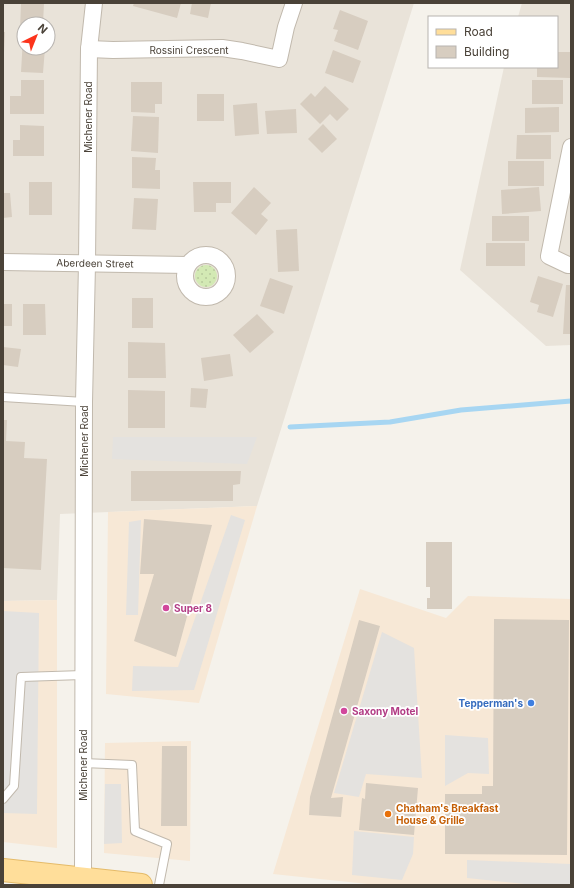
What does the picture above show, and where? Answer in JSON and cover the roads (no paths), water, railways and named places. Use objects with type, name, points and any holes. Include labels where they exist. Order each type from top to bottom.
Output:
[{"type":"main road","points":[[3,870],[141,885]]},
{"type":"street","name":"Michener Road","points":[[83,879],[84,402],[89,49],[94,3]]},
{"type":"street","name":"Rossini Crescent","points":[[89,49],[222,48],[279,58],[286,27],[294,3]]},
{"type":"street","points":[[571,147],[549,256],[571,265]]},
{"type":"street","name":"Aberdeen Street","points":[[3,262],[188,265]]},
{"type":"lane","points":[[3,397],[84,402]]},
{"type":"lane","points":[[3,799],[14,786],[21,677],[83,675]]},
{"type":"lane","points":[[83,763],[132,764],[134,831],[167,844],[159,885]]},
{"type":"waterway","points":[[290,427],[390,422],[461,410],[571,401]]},
{"type":"place","name":"Super 8","points":[[166,608]]},
{"type":"place","name":"Tepperman's","points":[[531,703]]},
{"type":"place","name":"Saxony Motel","points":[[344,711]]},
{"type":"place","name":"Chatham's Breakfast House & Grille","points":[[388,814]]}]
